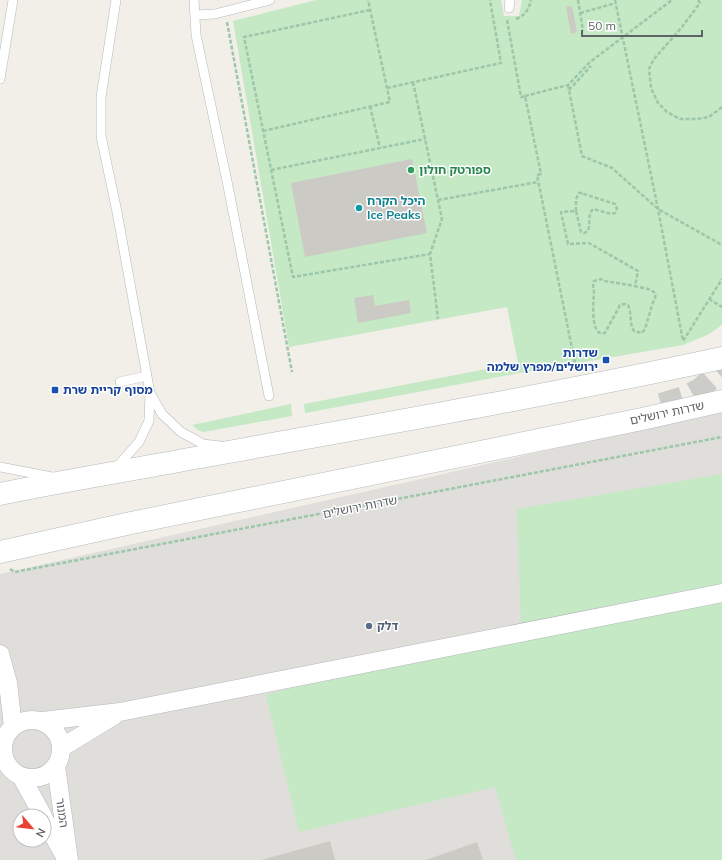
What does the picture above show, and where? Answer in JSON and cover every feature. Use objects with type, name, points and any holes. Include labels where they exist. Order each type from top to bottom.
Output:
[{"type":"main road","points":[[651,373],[711,349],[722,342]]},
{"type":"main road","points":[[0,494],[67,480],[244,449],[651,373],[722,358]]},
{"type":"main road","name":"שדרות ירושלים","points":[[2,558],[138,521],[359,476],[659,410],[722,401]]},
{"type":"main road","points":[[659,410],[722,414]]},
{"type":"street","points":[[8,683],[38,720],[50,726],[60,739],[60,757],[56,766],[40,777],[30,778],[21,776],[12,771],[3,763],[2,744],[6,735],[19,722],[38,720],[120,712],[722,593]]},
{"type":"street","points":[[0,654],[8,683],[13,727]]},
{"type":"street","points":[[61,748],[120,712]]},
{"type":"street","name":"המנור","points":[[56,766],[68,860]]},
{"type":"street","name":"המנור","points":[[21,776],[38,808]]},
{"type":"street","name":"המנור","points":[[52,832],[68,860]]},
{"type":"lane","points":[[0,79],[12,0]]},
{"type":"lane","points":[[111,473],[139,442],[149,421],[150,393],[117,212],[101,136],[101,97],[116,0]]},
{"type":"lane","points":[[194,0],[196,35],[228,186],[269,396]]},
{"type":"lane","points":[[195,16],[225,11],[270,0]]},
{"type":"lane","points":[[120,382],[146,376]]},
{"type":"lane","points":[[150,393],[162,414],[181,432],[202,444],[244,449]]},
{"type":"lane","points":[[0,467],[67,480]]},
{"type":"path","points":[[263,131],[390,102],[368,0]]},
{"type":"path","points":[[387,88],[501,63],[490,0]]},
{"type":"path","points":[[578,0],[583,31]]},
{"type":"path","points":[[507,20],[521,97],[568,86],[590,62],[672,0]]},
{"type":"path","points":[[698,0],[700,3],[682,27],[654,59],[649,69],[651,88],[658,103],[667,112],[680,119],[709,117],[722,107]]},
{"type":"path","points":[[580,12],[616,2],[658,209],[683,343],[722,279]]},
{"type":"path","points":[[370,10],[244,37],[293,277],[430,254]]},
{"type":"path","points":[[225,11],[292,372]]},
{"type":"path","points":[[569,90],[591,66]]},
{"type":"path","points":[[413,82],[442,219],[430,254],[438,319]]},
{"type":"path","points":[[568,86],[582,156],[612,168],[658,209],[722,244]]},
{"type":"path","points":[[526,96],[541,174],[537,174],[538,182],[576,368]]},
{"type":"path","points":[[370,106],[380,148]]},
{"type":"path","points":[[271,170],[425,139]]},
{"type":"path","points":[[438,200],[538,182]]},
{"type":"path","points":[[579,193],[612,202],[615,204],[617,209],[615,213],[611,214],[593,209],[590,215],[589,229],[584,233],[580,232],[576,211],[577,196],[579,193]]},
{"type":"path","points":[[576,211],[561,212],[568,244],[589,243],[638,271],[635,286]]},
{"type":"path","points":[[601,278],[606,281],[635,286],[654,290],[655,293],[655,299],[645,329],[642,333],[634,331],[632,328],[630,309],[628,305],[624,304],[620,305],[605,333],[599,333],[594,326],[594,281],[601,278]]},
{"type":"path","points":[[709,299],[722,307]]},
{"type":"path","name":"שדרות ירושלים","points":[[2,558],[15,572],[722,437]]},
{"type":"shaded area","points":[[722,411],[722,860],[0,860],[0,574]]},
{"type":"green space","points":[[316,0],[501,0],[504,16],[519,16],[522,0],[722,0],[722,324],[709,334],[683,345],[520,373],[305,413],[304,404],[518,363],[507,307],[289,347],[233,21]]},
{"type":"green space","points":[[291,404],[292,416],[203,432],[192,425]]},
{"type":"green space","points":[[722,474],[722,860],[516,860],[495,787],[299,832],[266,695],[521,625],[517,509]]},
{"type":"building","points":[[572,6],[577,32],[571,34],[566,7]]},
{"type":"building","name":"היכל הקרח Ice Peaks","points":[[412,159],[427,233],[305,257],[291,183]]},
{"type":"building","points":[[373,295],[375,306],[409,300],[411,313],[358,323],[354,298]]},
{"type":"building","points":[[330,841],[335,860],[261,860]]},
{"type":"building","points":[[477,842],[483,860],[426,860]]},
{"type":"tunnel","points":[[661,404],[687,396],[701,388],[722,369]]},
{"type":"place","name":"ספורטק חולון","points":[[411,170]]},
{"type":"place","name":"היכל הקרח Ice Peaks","points":[[359,208]]},
{"type":"place","name":"שדרות ירושלים/מפרץ שלמה","points":[[606,360]]},
{"type":"place","name":"מסוף קריית שרת","points":[[55,390]]},
{"type":"place","name":"דלק","points":[[369,626]]}]
